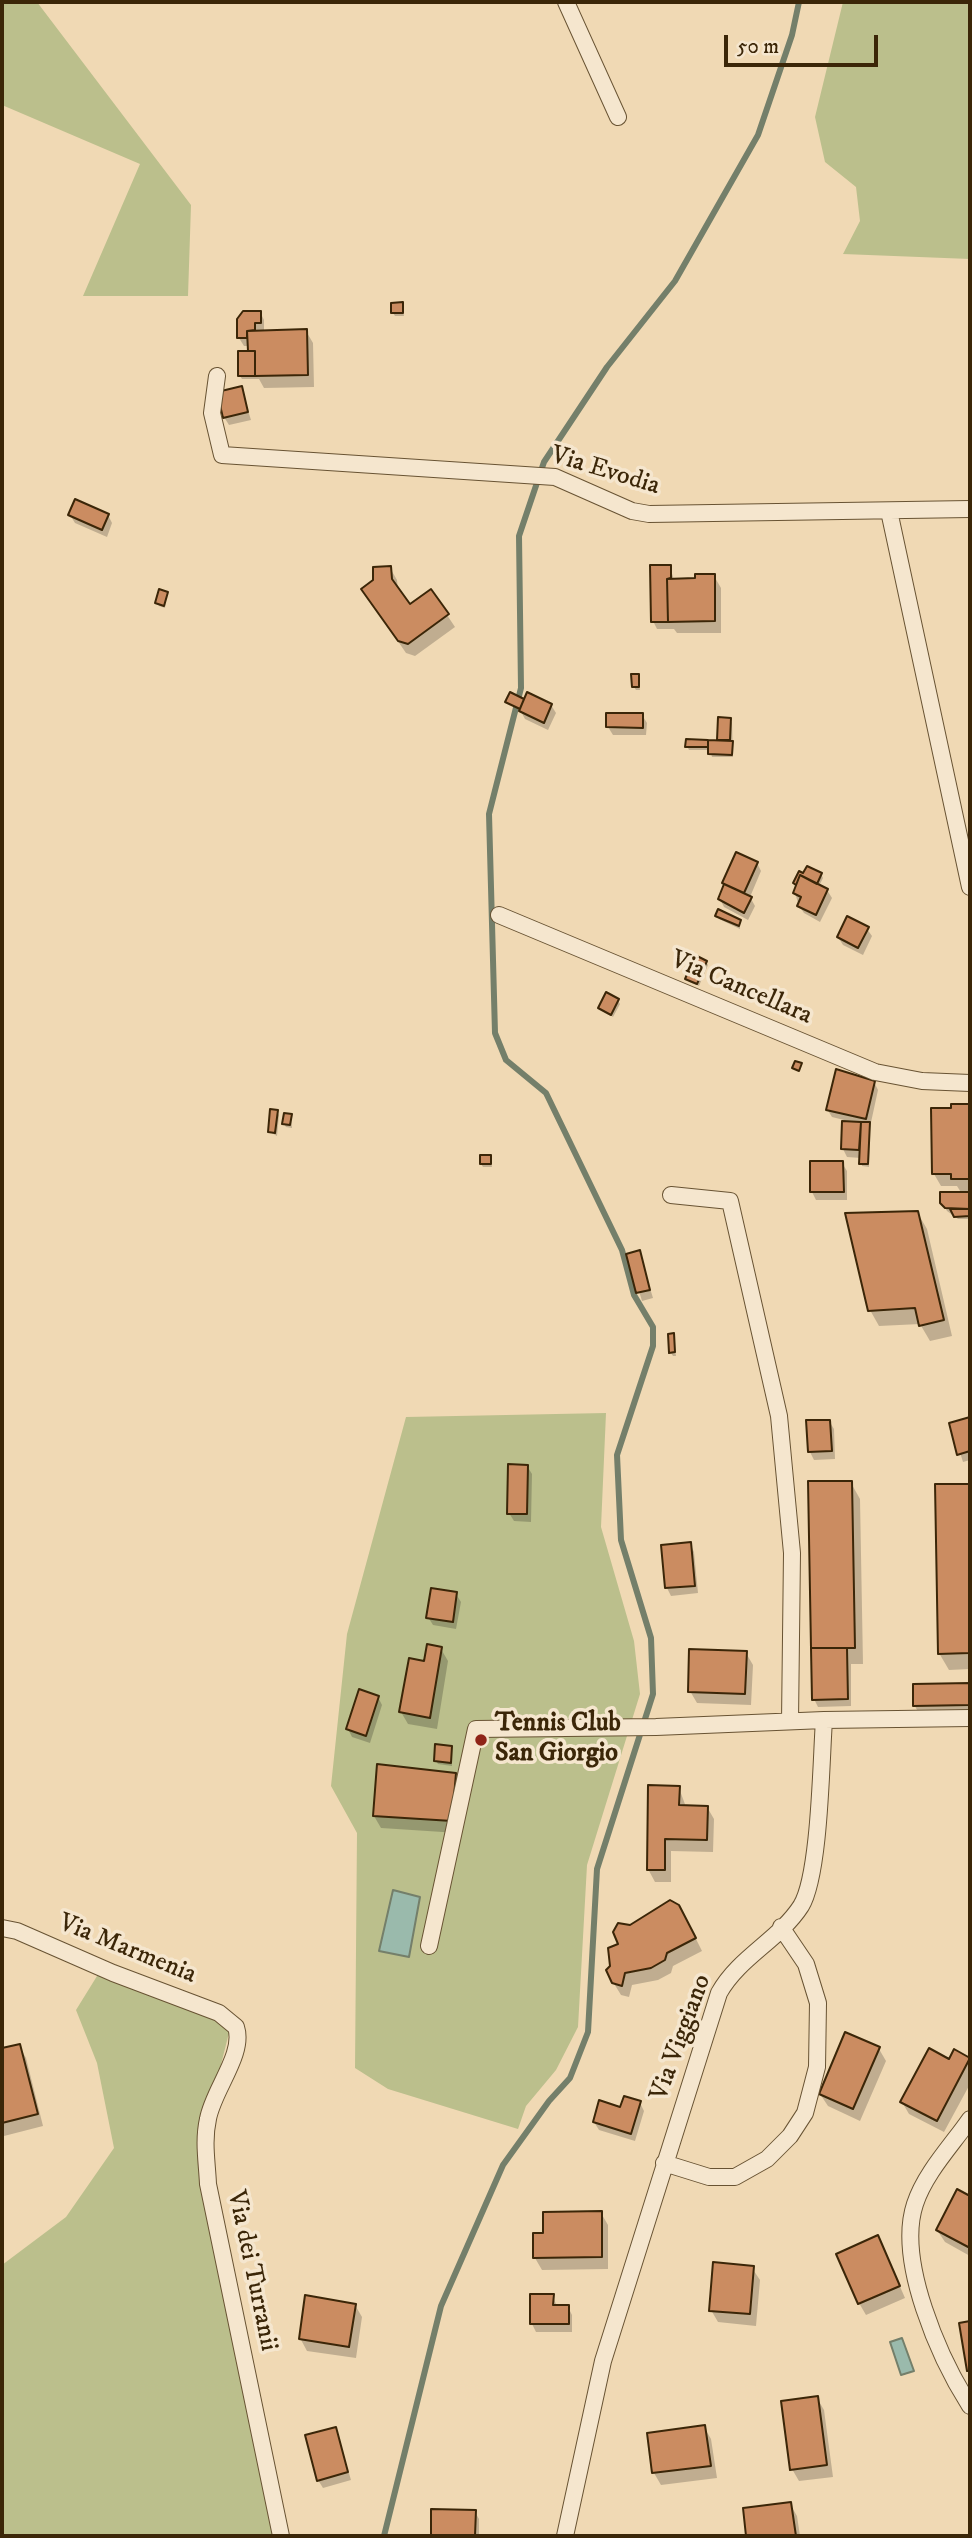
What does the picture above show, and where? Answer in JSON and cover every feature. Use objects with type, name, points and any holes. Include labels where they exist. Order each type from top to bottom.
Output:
[{"type":"street","points":[[566,2],[618,117]]},
{"type":"street","name":"Via Evodia","points":[[217,376],[212,413],[222,454],[555,477],[632,511],[649,514],[970,509]]},
{"type":"street","points":[[889,511],[970,887]]},
{"type":"street","name":"Via Cancellara","points":[[499,915],[875,1072],[922,1081],[970,1083]]},
{"type":"street","points":[[671,1195],[730,1201],[779,1416],[792,1553],[790,1721]]},
{"type":"street","points":[[429,1947],[476,1729],[970,1718]]},
{"type":"street","name":"Via Viggiano","points":[[565,2536],[603,2361],[719,1993],[737,1968],[802,1905],[810,1884],[824,1720]]},
{"type":"street","points":[[664,2163],[709,2177],[735,2177],[766,2159],[790,2136],[805,2113],[817,2067],[818,2003],[806,1964],[781,1927]]},
{"type":"street","name":"Via Marmenia","points":[[2,1928],[18,1931],[113,1973],[219,2013],[232,2021]]},
{"type":"street","name":"Via dei Turranii","points":[[232,2021],[237,2031],[238,2048],[217,2090],[207,2125],[208,2184],[281,2536]]},
{"type":"street","points":[[970,2119],[921,2191],[913,2213],[910,2234],[928,2318],[949,2369],[970,2406]]},
{"type":"green space","points":[[2,2],[37,2],[191,205],[188,296],[83,296],[140,164],[2,105]]},
{"type":"green space","points":[[843,2],[970,2],[970,259],[843,254],[860,221],[856,187],[825,162],[815,117]]},
{"type":"green space","name":"Tennis Club San Giorgio","points":[[606,1413],[601,1527],[634,1641],[640,1694],[587,1865],[578,2027],[556,2070],[526,2106],[518,2129],[388,2089],[355,2068],[357,1833],[331,1786],[347,1634],[406,1417]]},
{"type":"green space","points":[[102,1968],[232,2021],[208,2116],[222,2261],[275,2536],[2,2536],[2,2265],[66,2217],[114,2148],[97,2063],[76,2010]]},
{"type":"shaded area","points":[[393,1890],[420,1897],[409,1957],[379,1951]]},
{"type":"shaded area","points":[[902,2338],[914,2371],[901,2375],[890,2342]]},
{"type":"building","points":[[403,302],[403,313],[391,313],[391,303]]},
{"type":"building","points":[[243,311],[261,311],[261,323],[255,323],[255,330],[247,331],[247,338],[237,338],[237,319]]},
{"type":"building","points":[[307,329],[308,375],[255,376],[255,351],[248,351],[247,331]]},
{"type":"building","points":[[238,351],[255,351],[255,376],[238,376]]},
{"type":"building","points":[[242,386],[248,412],[223,418],[217,392]]},
{"type":"building","points":[[75,499],[109,514],[102,530],[68,515]]},
{"type":"building","points":[[650,565],[671,565],[671,578],[667,579],[668,622],[651,622]]},
{"type":"building","points":[[391,566],[392,579],[410,604],[431,589],[449,614],[408,644],[398,641],[361,589],[373,580],[373,567]]},
{"type":"building","points":[[695,574],[715,574],[715,621],[668,622],[667,579],[695,578]]},
{"type":"building","points":[[159,589],[168,592],[164,606],[155,603]]},
{"type":"building","points":[[631,674],[639,674],[639,687],[632,687]]},
{"type":"building","points":[[510,692],[524,699],[520,709],[505,702]]},
{"type":"building","points":[[527,692],[552,704],[544,723],[519,711]]},
{"type":"building","points":[[606,713],[643,713],[643,728],[606,727]]},
{"type":"building","points":[[718,717],[731,718],[730,740],[717,740]]},
{"type":"building","points":[[686,739],[708,740],[708,747],[685,747]]},
{"type":"building","points":[[708,740],[733,741],[732,755],[708,754]]},
{"type":"building","points":[[736,852],[758,862],[744,893],[722,883]]},
{"type":"building","points":[[807,866],[822,873],[817,884],[800,875],[796,885],[793,883],[799,871],[803,873]]},
{"type":"building","points":[[800,875],[828,889],[816,915],[797,906],[801,897],[793,893]]},
{"type":"building","points":[[724,884],[752,897],[744,913],[718,899]]},
{"type":"building","points":[[718,909],[741,920],[739,926],[715,916]]},
{"type":"building","points":[[847,916],[869,927],[858,948],[837,937]]},
{"type":"building","points":[[695,955],[707,961],[697,984],[685,979]]},
{"type":"building","points":[[606,992],[619,999],[611,1015],[598,1008]]},
{"type":"building","points":[[795,1061],[802,1063],[799,1071],[792,1068]]},
{"type":"building","points":[[836,1069],[875,1081],[866,1119],[826,1110]]},
{"type":"building","points":[[951,1104],[970,1104],[970,1179],[951,1179],[951,1174],[932,1174],[931,1108],[951,1108]]},
{"type":"building","points":[[270,1109],[278,1110],[275,1133],[268,1132]]},
{"type":"building","points":[[284,1113],[292,1114],[290,1125],[282,1124]]},
{"type":"building","points":[[842,1121],[861,1122],[859,1150],[841,1149]]},
{"type":"building","points":[[861,1122],[870,1122],[868,1164],[859,1164]]},
{"type":"building","points":[[480,1155],[491,1155],[491,1164],[480,1164]]},
{"type":"building","points":[[810,1161],[843,1161],[844,1192],[810,1192]]},
{"type":"building","points":[[940,1192],[970,1192],[970,1209],[945,1208],[940,1203]]},
{"type":"building","points":[[950,1209],[970,1209],[970,1216],[954,1217]]},
{"type":"building","points":[[918,1211],[944,1320],[919,1326],[915,1308],[868,1311],[845,1213]]},
{"type":"building","points":[[640,1250],[650,1290],[636,1293],[626,1254]]},
{"type":"building","points":[[674,1333],[675,1352],[669,1353],[668,1334]]},
{"type":"building","points":[[970,1417],[970,1451],[957,1455],[949,1423]]},
{"type":"building","points":[[806,1420],[830,1420],[832,1451],[808,1452]]},
{"type":"building","points":[[508,1464],[528,1465],[527,1514],[507,1514]]},
{"type":"building","points":[[808,1481],[852,1481],[855,1648],[811,1648]]},
{"type":"building","points":[[935,1484],[970,1484],[970,1653],[938,1654]]},
{"type":"building","points":[[691,1542],[695,1586],[665,1588],[661,1545]]},
{"type":"building","points":[[431,1588],[457,1592],[453,1622],[426,1618]]},
{"type":"building","name":"Tennis Club San Giorgio","points":[[427,1644],[442,1647],[430,1718],[399,1712],[409,1658],[424,1661]]},
{"type":"building","points":[[811,1648],[847,1648],[848,1699],[812,1700]]},
{"type":"building","points":[[689,1649],[747,1651],[745,1694],[688,1692]]},
{"type":"building","points":[[970,1683],[970,1705],[913,1706],[913,1684]]},
{"type":"building","points":[[359,1689],[379,1696],[366,1736],[346,1729]]},
{"type":"building","points":[[435,1744],[452,1746],[451,1763],[434,1761]]},
{"type":"building","points":[[377,1764],[456,1773],[452,1821],[373,1816]]},
{"type":"building","points":[[648,1785],[680,1786],[679,1805],[708,1806],[707,1840],[665,1839],[665,1870],[647,1870]]},
{"type":"building","points":[[670,1900],[679,1905],[696,1938],[667,1953],[665,1960],[651,1968],[625,1973],[622,1986],[612,1983],[606,1970],[610,1966],[608,1948],[618,1944],[613,1932],[618,1923],[630,1925]]},
{"type":"building","points":[[845,2032],[880,2047],[853,2109],[819,2094]]},
{"type":"building","points":[[20,2044],[38,2114],[2,2123],[2,2048]]},
{"type":"building","points":[[929,2048],[949,2059],[954,2049],[970,2058],[937,2121],[900,2102]]},
{"type":"building","points":[[624,2096],[641,2101],[631,2134],[593,2122],[599,2100],[620,2107]]},
{"type":"building","points":[[957,2189],[970,2196],[970,2248],[936,2230]]},
{"type":"building","points":[[602,2211],[602,2257],[533,2258],[533,2233],[543,2233],[543,2212]]},
{"type":"building","points":[[878,2235],[900,2286],[858,2304],[836,2254]]},
{"type":"building","points":[[713,2262],[754,2266],[750,2314],[709,2311]]},
{"type":"building","points":[[530,2294],[554,2294],[553,2305],[569,2305],[569,2324],[530,2324]]},
{"type":"building","points":[[305,2295],[356,2304],[349,2347],[299,2339]]},
{"type":"building","points":[[970,2321],[970,2371],[967,2371],[959,2323]]},
{"type":"building","points":[[818,2396],[827,2465],[790,2470],[781,2401]]},
{"type":"building","points":[[705,2425],[711,2466],[652,2473],[647,2433]]},
{"type":"building","points":[[336,2427],[348,2472],[317,2481],[305,2435]]},
{"type":"building","points":[[791,2502],[796,2536],[746,2536],[743,2508]]},
{"type":"building","points":[[431,2509],[476,2510],[475,2536],[431,2536]]},
{"type":"waterway","points":[[384,2536],[441,2306],[503,2165],[549,2101],[570,2078],[588,2032],[597,1869],[653,1694],[651,1638],[621,1540],[617,1455],[653,1346],[653,1327],[634,1295],[622,1250],[546,1093],[506,1060],[495,1033],[489,814],[521,688],[519,536],[544,462],[607,367],[675,281],[758,135],[792,35],[799,2]]},
{"type":"place","name":"Tennis Club San Giorgio","points":[[481,1740]]}]
